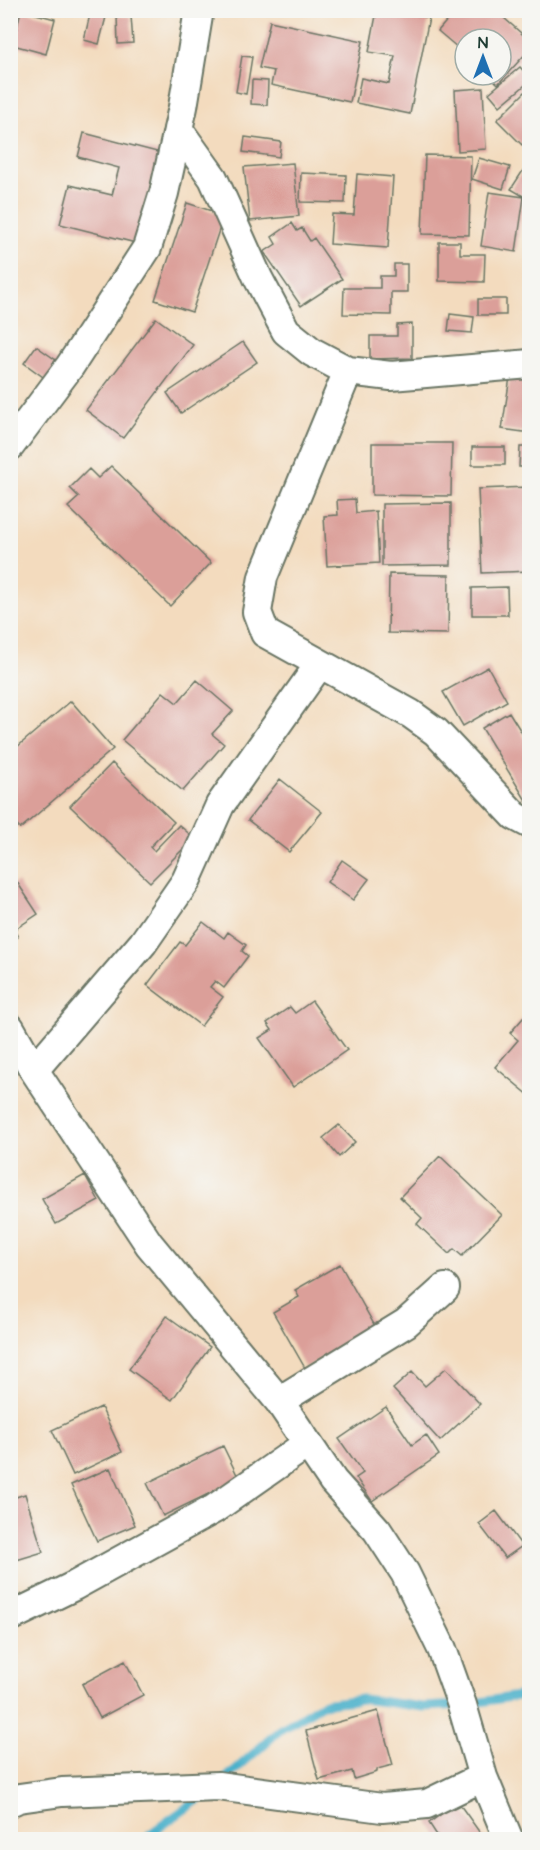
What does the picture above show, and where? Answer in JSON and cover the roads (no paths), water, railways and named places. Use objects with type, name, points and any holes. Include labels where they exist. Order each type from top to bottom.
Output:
[{"type":"street","points":[[10,446],[70,366],[147,248],[164,194],[199,10]]},
{"type":"street","points":[[178,129],[213,178],[258,278],[286,331],[312,352],[348,371],[391,376],[530,364]]},
{"type":"street","points":[[348,371],[263,577],[257,612],[265,633],[411,714],[436,732],[515,816],[530,824]]},
{"type":"street","points":[[34,1070],[143,944],[186,880],[220,806],[319,665]]},
{"type":"street","points":[[10,1028],[34,1070],[149,1244],[279,1401],[333,1481],[377,1530],[405,1573],[442,1649],[462,1705],[483,1777],[509,1839]]},
{"type":"street","points":[[279,1401],[406,1323],[445,1288]]},
{"type":"street","points":[[10,1617],[74,1586],[214,1509],[307,1444]]},
{"type":"street","points":[[10,1802],[19,1798],[62,1792],[218,1786],[382,1808],[427,1804],[483,1777]]},
{"type":"waterway","points":[[224,1780],[280,1730],[322,1704],[362,1699],[423,1707],[462,1705],[530,1694]]},
{"type":"waterway","points":[[146,1840],[150,1834],[206,1794]]}]
